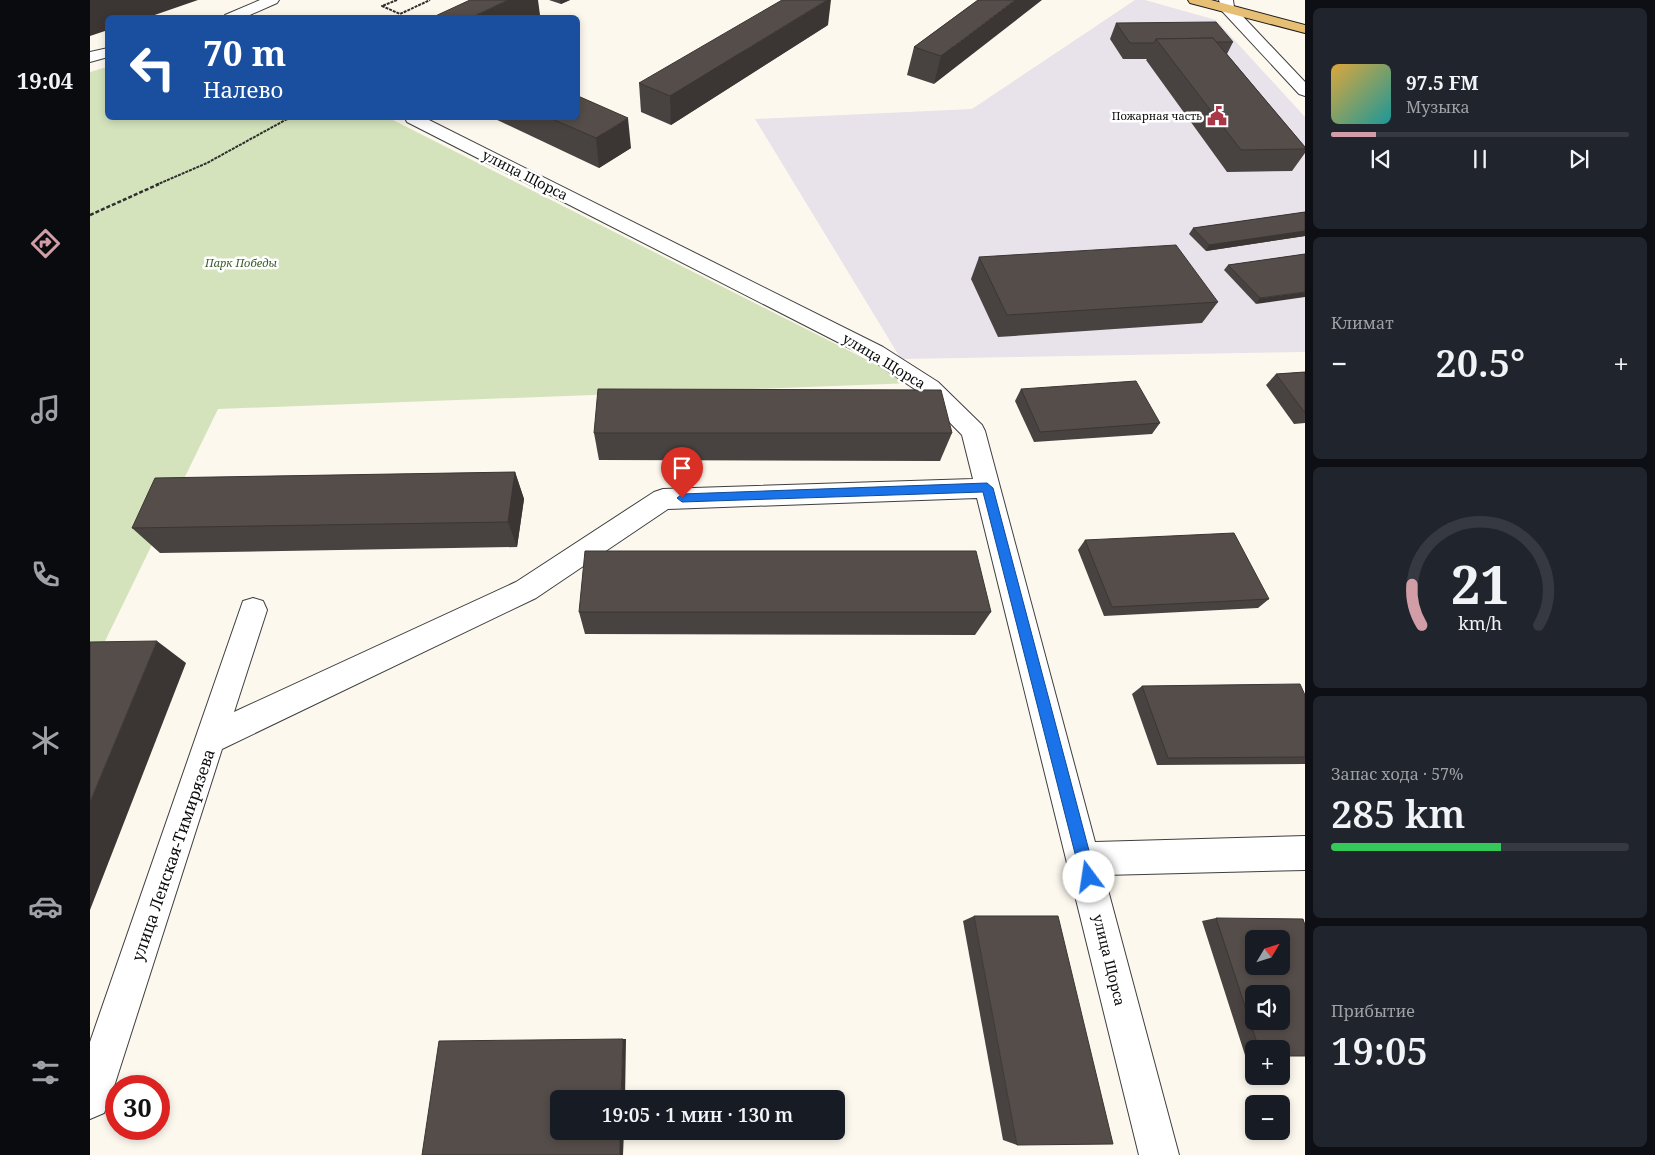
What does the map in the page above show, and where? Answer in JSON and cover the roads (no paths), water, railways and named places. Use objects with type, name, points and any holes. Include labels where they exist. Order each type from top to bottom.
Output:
[{"type":"main road","points":[[1196,0],[1226,4],[1305,29]]},
{"type":"street","points":[[237,15],[272,0]]},
{"type":"street","points":[[1226,4],[1305,91]]},
{"type":"street","points":[[90,57],[105,53]]},
{"type":"street","name":"улица Щорса","points":[[416,120],[875,352],[930,388],[973,431],[1159,1155]]},
{"type":"street","points":[[212,738],[526,590],[663,499],[987,488]]},
{"type":"street","name":"улица Ленская-Тимирязева","points":[[90,1099],[212,738],[253,610]]},
{"type":"street","points":[[1084,859],[1305,853]]},
{"type":"place","name":"Пожарная часть","points":[[1217,116]]},
{"type":"park label","name":"Парк Победы","points":[[241,263]]}]
